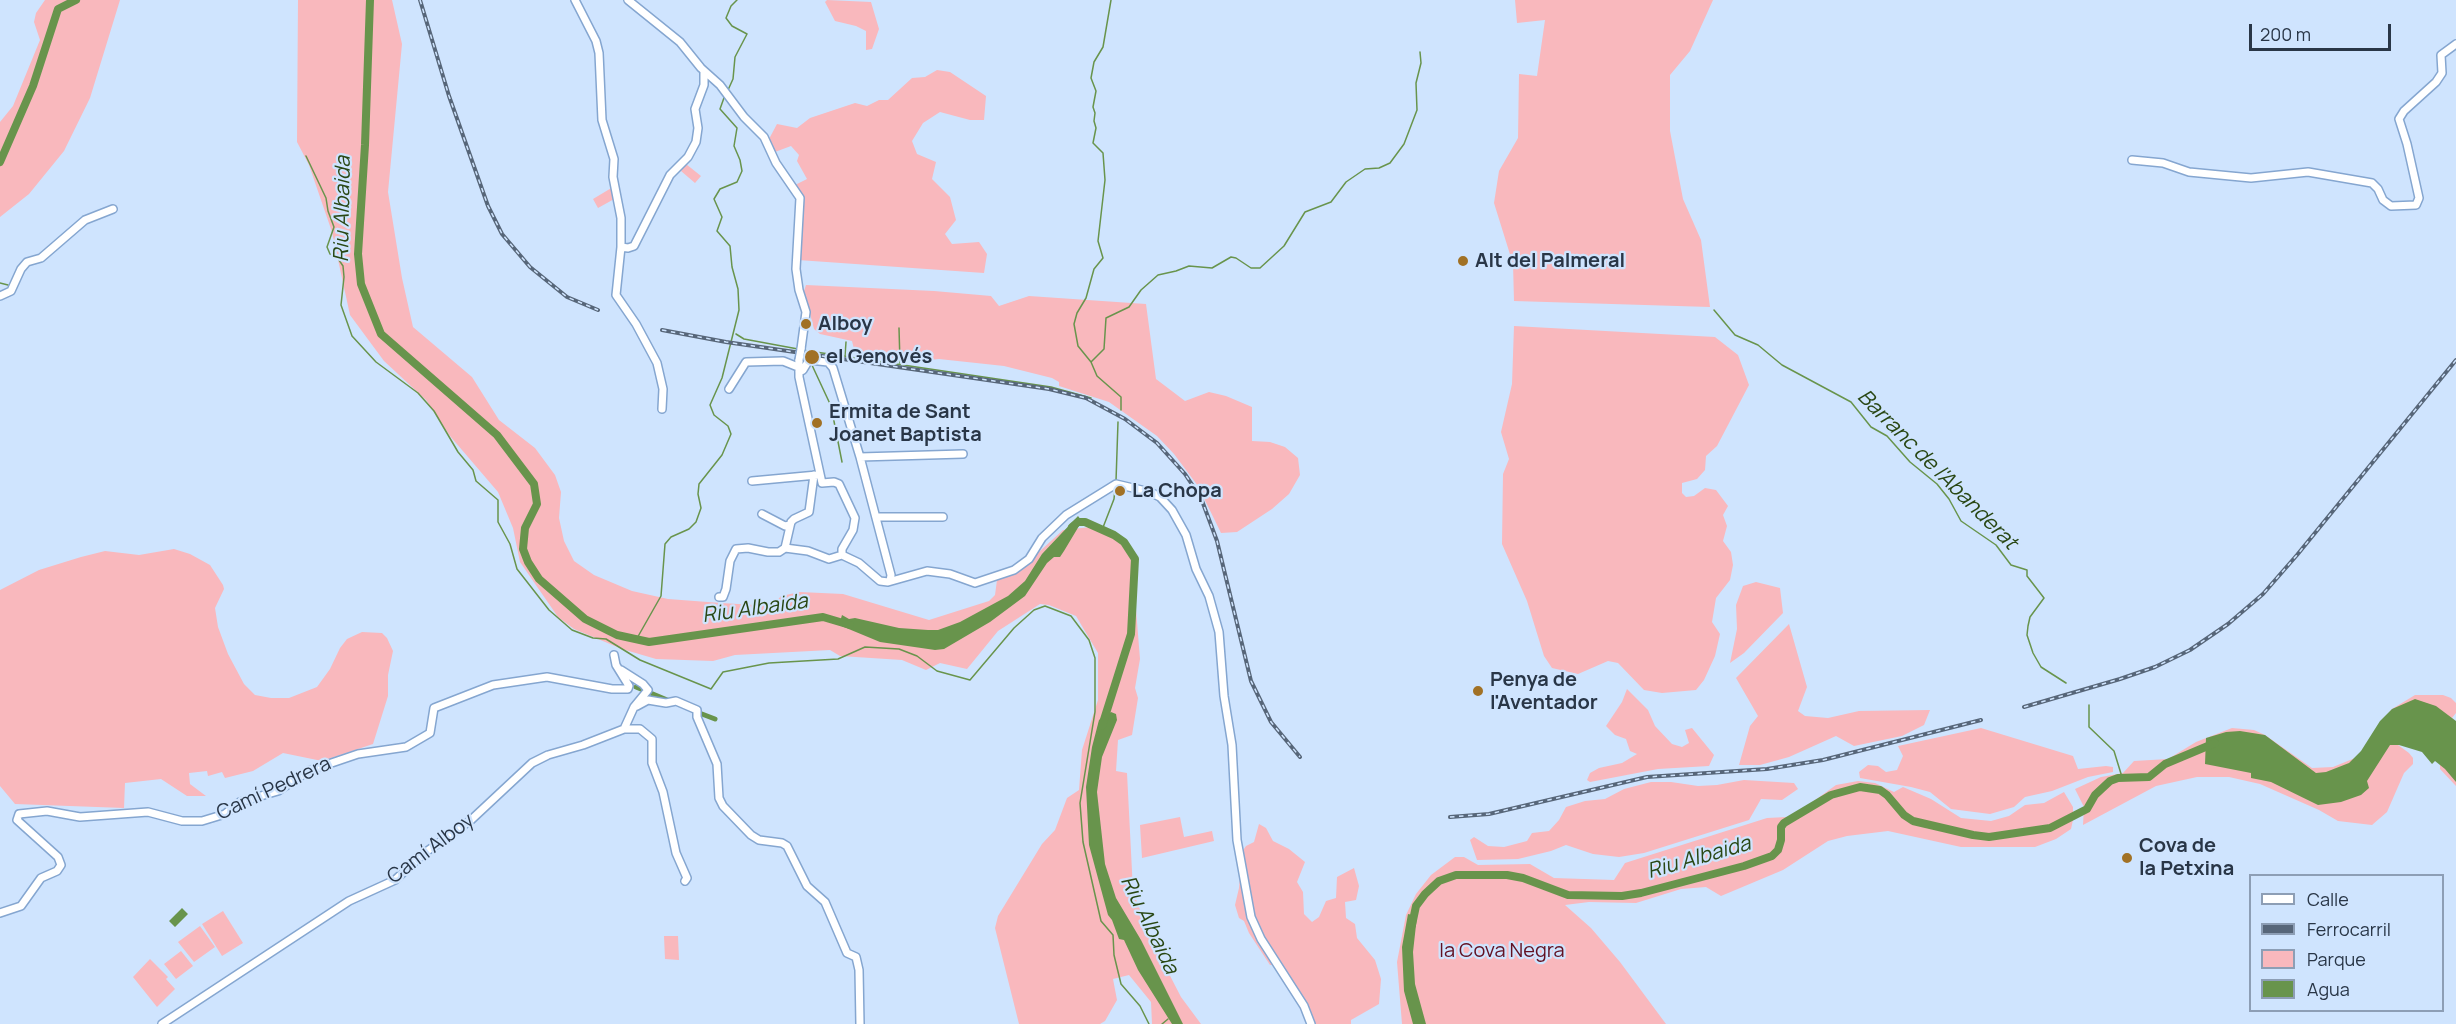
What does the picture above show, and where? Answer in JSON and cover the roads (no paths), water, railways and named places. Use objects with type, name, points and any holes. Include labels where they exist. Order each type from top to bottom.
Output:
[{"type":"street","points":[[575,0],[598,47],[602,120],[614,159],[613,177],[621,218],[621,247],[616,295],[636,324],[657,363],[663,389],[662,409]]},
{"type":"street","points":[[628,0],[680,42],[704,71],[720,85],[749,123],[764,137],[776,163],[800,198],[796,269],[799,290],[806,312],[798,366],[817,475],[822,483],[837,483],[854,513],[853,530],[842,549],[842,555]]},
{"type":"street","points":[[2132,160],[2163,163],[2189,171],[2251,178],[2308,172],[2372,183],[2383,200],[2391,206],[2416,205],[2419,198],[2399,119],[2404,111],[2436,82],[2442,73],[2441,56],[2456,44]]},
{"type":"street","points":[[621,247],[628,249],[634,246],[670,175],[688,157],[696,142],[698,128],[695,109],[704,85],[704,71]]},
{"type":"street","points":[[0,296],[11,291],[21,269],[27,262],[41,258],[85,220],[113,208]]},
{"type":"street","points":[[729,389],[746,362],[780,361],[798,366],[803,370],[809,360],[832,364],[844,396],[891,575],[890,581]]},
{"type":"street","points":[[860,457],[963,454]]},
{"type":"street","points":[[752,481],[817,475]]},
{"type":"street","points":[[785,548],[790,525],[794,519],[808,512],[817,475]]},
{"type":"street","points":[[719,597],[723,597],[726,589],[730,561],[736,549],[748,548],[768,552],[779,552],[785,548],[808,551],[829,559],[842,555],[859,563],[880,581],[890,581],[927,571],[950,574],[975,583],[1014,570],[1029,559],[1050,529],[1066,515],[1112,485],[1122,484],[1154,494],[1166,503],[1180,522],[1196,569],[1209,596],[1219,632],[1224,696],[1233,745],[1237,840],[1251,917],[1261,939],[1304,1006],[1311,1024]]},
{"type":"street","points":[[762,514],[785,526],[790,525]]},
{"type":"street","points":[[876,516],[943,517]]},
{"type":"street","points":[[614,655],[619,668],[648,690],[631,712],[624,729],[640,729],[652,739],[652,763],[663,792],[676,853],[687,878],[685,881]]},
{"type":"street","name":"Camí Pedrera","points":[[0,913],[21,906],[37,882],[57,871],[61,865],[58,858],[17,820],[19,814],[47,811],[80,817],[148,812],[182,821],[202,821],[225,814],[240,802],[278,791],[308,771],[357,754],[406,747],[430,733],[434,708],[477,690],[493,685],[547,677],[627,690],[629,686],[619,668]]},
{"type":"street","points":[[631,712],[648,700],[666,703],[678,701],[697,710],[697,717],[717,764],[719,798],[723,806],[751,835],[759,840],[782,843],[787,846],[807,886],[825,903],[847,953],[856,957],[859,970],[860,1024]]},
{"type":"street","name":"Camí Alboy","points":[[162,1024],[349,901],[395,880],[423,854],[471,819],[532,763],[548,754],[584,745],[624,729]]},
{"type":"water","points":[[1078,516],[1082,521],[1064,551],[1060,557],[1054,557],[1047,563],[1025,596],[990,622],[944,649],[935,650],[880,642],[839,625],[842,615],[849,619],[855,618],[899,628],[928,630],[938,630],[960,622],[1008,596],[1025,581],[1042,554]]},
{"type":"water","points":[[2415,699],[2436,706],[2456,721],[2456,782],[2445,769],[2435,761],[2432,764],[2422,752],[2399,745],[2390,745],[2367,781],[2369,788],[2361,795],[2341,802],[2318,805],[2271,782],[2251,778],[2251,773],[2205,764],[2206,738],[2226,732],[2240,731],[2265,735],[2316,773],[2326,772],[2349,763],[2361,751],[2380,721],[2392,709]]},
{"type":"water","points":[[1111,712],[1116,714],[1117,720],[1102,757],[1097,792],[1105,864],[1116,898],[1141,940],[1183,1024],[1172,1024],[1138,970],[1124,940],[1119,939],[1108,915],[1089,845],[1086,787],[1092,747],[1099,720]]},
{"type":"water","points":[[182,908],[188,914],[175,927],[169,921]]},
{"type":"water","points":[[1408,914],[1417,916],[1413,952],[1415,984],[1426,1024],[1413,1024],[1404,991],[1402,947]]},
{"type":"waterway","name":"Riu Albaida","points":[[0,162],[33,86],[58,9],[76,0]]},
{"type":"waterway","name":"Riu Albaida","points":[[370,0],[365,145],[358,254],[361,284],[381,334],[497,435],[534,484],[537,504],[525,528],[523,549],[539,579],[585,619],[617,635],[649,642],[823,617],[850,625]]},
{"type":"waterway","points":[[728,90],[733,79],[735,57],[747,34],[732,26],[726,18],[731,6],[737,0]]},
{"type":"waterway","points":[[1111,0],[1103,47],[1094,62],[1091,78],[1096,91],[1093,107],[1096,128],[1093,143],[1103,153],[1105,180],[1098,241],[1103,258],[1094,269],[1086,298],[1077,313],[1074,324],[1078,346],[1091,362],[1097,376],[1121,397],[1121,410]]},
{"type":"waterway","points":[[1091,362],[1104,349],[1106,318],[1129,307],[1141,290],[1158,275],[1189,266],[1212,268],[1231,257],[1251,268],[1260,268],[1284,246],[1305,212],[1331,202],[1346,182],[1365,169],[1379,168],[1390,163],[1404,144],[1417,110],[1416,83],[1421,63],[1420,52]]},
{"type":"waterway","points":[[636,640],[661,596],[665,544],[671,537],[689,529],[696,522],[701,508],[698,494],[699,484],[722,455],[731,434],[728,426],[714,415],[710,405],[722,378],[739,310],[738,289],[732,267],[730,246],[717,231],[722,217],[714,199],[720,189],[737,182],[742,171],[734,146],[737,128],[720,109],[725,95]]},
{"type":"waterway","points":[[306,156],[326,198],[334,227],[327,247],[330,254],[337,257],[343,266],[341,305],[352,336],[376,362],[418,393],[434,411],[458,452],[473,470],[476,481],[498,500],[498,522],[510,544],[517,569],[549,610],[572,630],[593,638],[606,639],[640,660],[711,689],[723,672],[769,663],[838,659],[865,647],[899,649],[917,656],[937,671],[970,680],[1014,628],[1034,610],[1045,606],[1071,616],[1089,640],[1095,658],[1095,712],[1080,803],[1083,842],[1101,921],[1113,935],[1114,955],[1121,984],[1140,1006],[1149,1024]]},
{"type":"waterway","points":[[0,283],[8,285]]},
{"type":"waterway","name":"Barranc de l'Abanderat","points":[[1714,310],[1735,335],[1758,345],[1782,365],[1851,402],[1871,427],[1887,436],[1910,462],[1937,484],[1949,499],[1961,521],[1996,545],[2011,565],[2027,570],[2027,576],[2044,598],[2030,617],[2028,626],[2027,635],[2033,653],[2041,667],[2066,683]]},
{"type":"waterway","points":[[899,328],[900,363]]},
{"type":"waterway","points":[[736,334],[744,339],[798,349]]},
{"type":"waterway","points":[[845,356],[846,342]]},
{"type":"waterway","points":[[802,350],[1051,387],[1091,398]]},
{"type":"waterway","points":[[811,363],[831,406],[842,462]]},
{"type":"waterway","points":[[1116,481],[1118,422]]},
{"type":"waterway","points":[[1102,530],[1114,499],[1115,489]]},
{"type":"waterway","name":"Riu Albaida","points":[[1072,527],[1078,522],[1085,522],[1114,535],[1124,542],[1135,559],[1131,634],[1102,726]]},
{"type":"waterway","points":[[636,687],[672,702]]},
{"type":"waterway","name":"Barranc de l'Abanderat","points":[[2089,705],[2089,727],[2114,751],[2122,777]]},
{"type":"waterway","points":[[694,711],[715,719]]},
{"type":"waterway","name":"Riu Albaida","points":[[1412,925],[1416,906],[1425,894],[1439,881],[1456,875],[1507,875],[1523,878],[1568,895],[1622,896],[1744,866],[1772,856],[1778,850],[1781,827],[1784,823],[1831,795],[1860,787],[1880,790],[1913,821],[1973,835],[1989,837],[2050,828],[2087,809],[2095,795],[2110,781],[2118,778],[2149,777],[2165,764],[2215,743]]},
{"type":"waterway","points":[[1162,1024],[1168,1019]]},
{"type":"railway","points":[[420,0],[449,96],[488,206],[502,234],[530,267],[567,297],[598,310]]},
{"type":"railway","points":[[662,330],[726,342],[1049,389],[1086,398],[1125,419],[1157,443],[1185,474],[1201,498],[1217,541],[1251,681],[1271,722],[1300,757]]},
{"type":"railway","points":[[2024,707],[2155,667],[2190,650],[2228,624],[2263,594],[2297,555],[2456,360]]},
{"type":"railway","points":[[1450,817],[1489,814],[1647,777],[1767,769],[1823,760],[1981,720]]},
{"type":"place","name":"Alt del Palmeral","points":[[1463,261]]},
{"type":"place","name":"Alboy","points":[[806,324]]},
{"type":"place","name":"el Genovés","points":[[812,357]]},
{"type":"place","name":"Ermita de Sant Joanet Baptista","points":[[817,423]]},
{"type":"place","name":"La Chopa","points":[[1120,491]]},
{"type":"place","name":"Penya de l'Aventador","points":[[1478,691]]},
{"type":"place","name":"Cova de la Petxina","points":[[2127,858]]},
{"type":"park label","name":"la Cova Negra","points":[[1502,951]]}]
